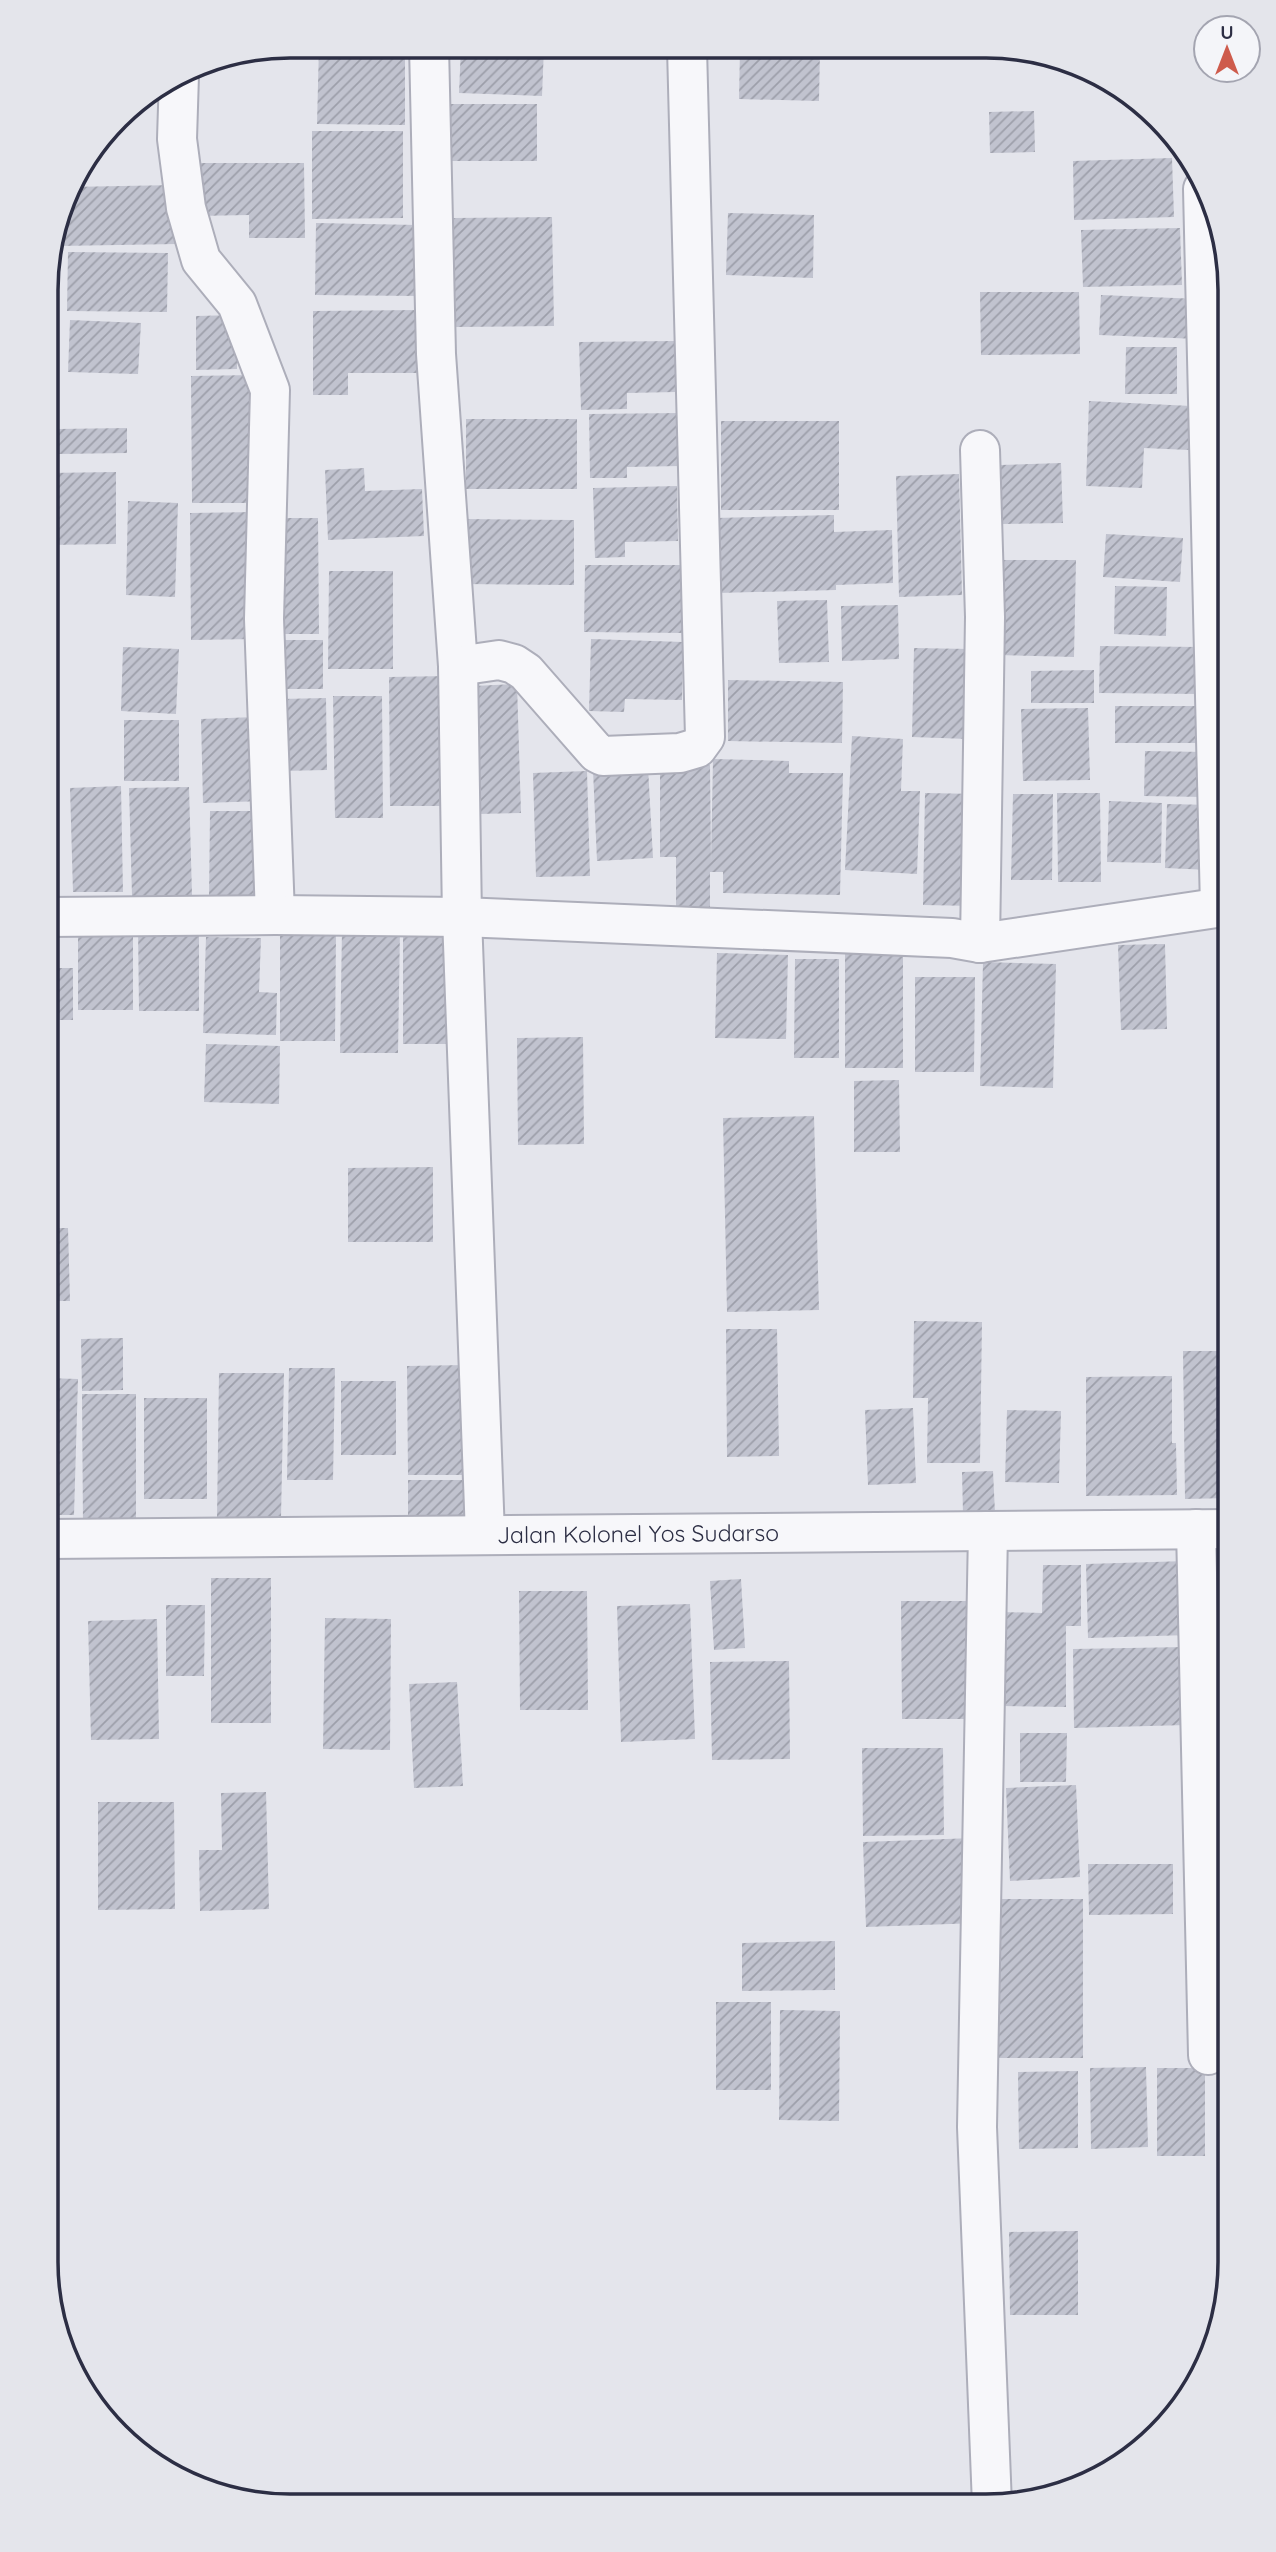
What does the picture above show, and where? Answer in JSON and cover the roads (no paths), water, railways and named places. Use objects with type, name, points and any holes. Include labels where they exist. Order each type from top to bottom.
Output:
[{"type":"street","points":[[429,58],[436,354],[458,666],[462,917],[485,1535]]},
{"type":"street","points":[[458,666],[499,660],[526,671],[561,714],[597,753],[603,756],[680,754],[697,748],[705,737],[687,58]]},
{"type":"street","points":[[179,87],[177,139],[186,208],[201,260],[237,304],[270,390],[264,619],[275,915]]},
{"type":"street","points":[[1204,209],[1218,679]]},
{"type":"street","points":[[980,450],[985,617],[980,943]]},
{"type":"street","points":[[58,917],[462,917],[952,938],[980,943],[1218,908]]},
{"type":"street","points":[[1208,2055],[1213,1529]]},
{"type":"street","name":"Jalan Kolonel Yos Sudarso","points":[[58,1539],[1213,1529]]},
{"type":"street","points":[[988,1531],[977,2127],[992,2494]]}]
